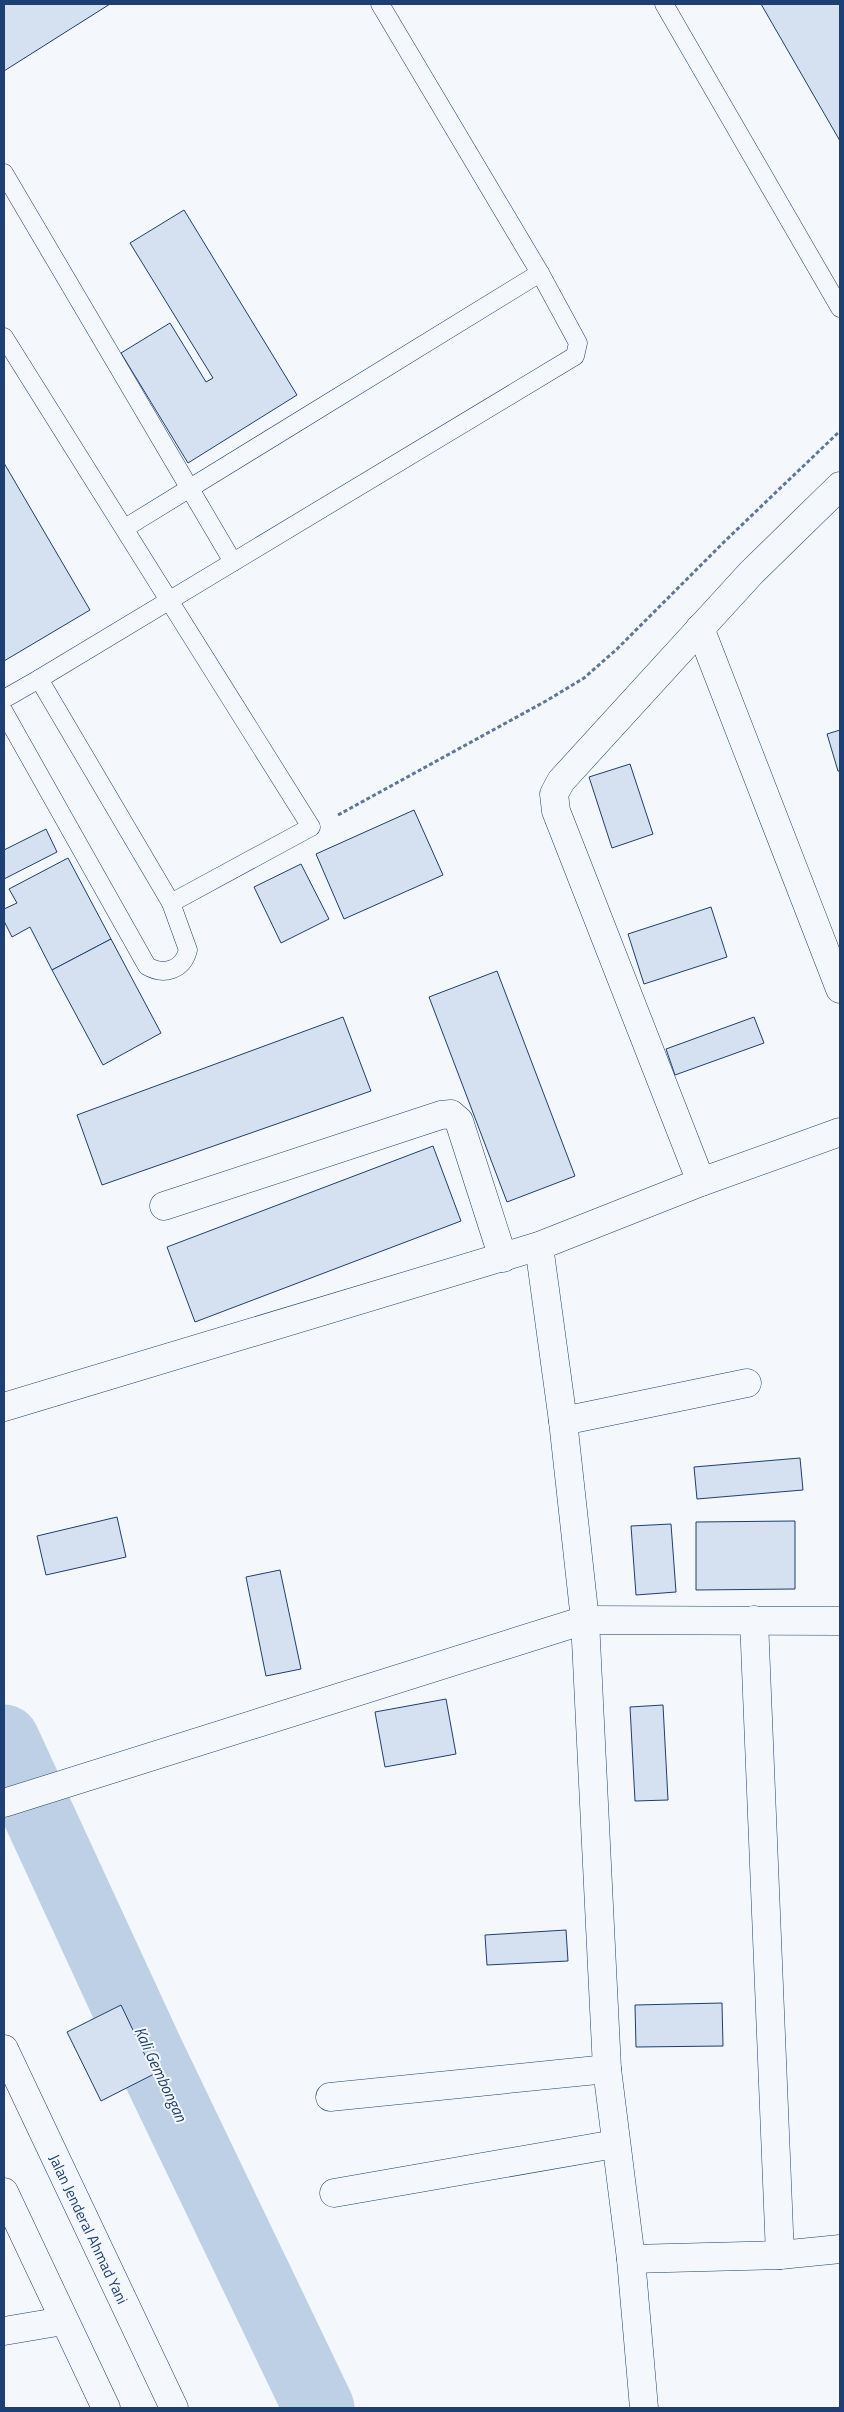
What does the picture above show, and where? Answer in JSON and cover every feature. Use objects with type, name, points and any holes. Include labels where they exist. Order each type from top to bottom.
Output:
[{"type":"main road","points":[[701,1182],[556,810],[554,794],[561,781],[751,573],[840,486]]},
{"type":"main road","points":[[700,628],[840,989]]},
{"type":"main road","points":[[164,1206],[441,1115],[451,1114],[460,1121],[503,1258]]},
{"type":"main road","points":[[4,1407],[503,1258],[539,1246],[701,1182],[840,1132]]},
{"type":"main road","points":[[539,1246],[563,1420],[585,1620],[607,2069],[631,2259],[644,2408]]},
{"type":"main road","points":[[563,1420],[747,1383]]},
{"type":"main road","points":[[9,1801],[585,1620],[840,1621]]},
{"type":"main road","points":[[754,1620],[780,2255]]},
{"type":"main road","name":"Jalan Jenderal Ahmad Yani","points":[[4,2049],[174,2408]]},
{"type":"main road","points":[[330,2097],[607,2069]]},
{"type":"main road","points":[[334,2193],[615,2144]]},
{"type":"main road","points":[[4,2192],[106,2408]]},
{"type":"main road","points":[[631,2259],[780,2255],[840,2249]]},
{"type":"main road","points":[[4,2331],[64,2321]]},
{"type":"lane","points":[[664,4],[840,308]]},
{"type":"lane","points":[[4,699],[575,356],[578,343],[387,6]]},
{"type":"lane","points":[[4,173],[188,489],[233,562]]},
{"type":"lane","points":[[125,528],[540,273]]},
{"type":"lane","points":[[4,337],[311,827],[171,903]]},
{"type":"lane","points":[[4,712],[148,966],[155,971],[172,970],[179,967],[186,958],[188,950],[171,903],[38,679]]},
{"type":"path","points":[[311,827],[336,816],[538,706],[584,678],[617,649],[725,541],[840,432]]},
{"type":"building","points":[[4,4],[110,4],[4,71]]},
{"type":"building","points":[[761,4],[840,4],[840,141]]},
{"type":"building","points":[[184,210],[297,395],[188,463],[121,353],[170,323],[206,382],[213,378],[130,243]]},
{"type":"building","points":[[4,463],[90,610],[4,661]]},
{"type":"building","points":[[840,730],[840,771],[838,771],[827,734]]},
{"type":"building","points":[[630,764],[653,834],[612,848],[589,777]]},
{"type":"building","points":[[414,810],[443,875],[344,919],[316,854]]},
{"type":"building","points":[[46,829],[57,852],[4,879],[4,850]]},
{"type":"building","points":[[68,858],[111,939],[52,970],[30,927],[12,937],[4,921],[4,909],[17,903],[9,889]]},
{"type":"building","points":[[301,864],[329,919],[281,943],[254,887]]},
{"type":"building","points":[[711,907],[727,957],[644,984],[628,934]]},
{"type":"building","points":[[111,939],[161,1033],[103,1065],[52,970]]},
{"type":"building","points":[[497,971],[575,1176],[507,1202],[429,997]]},
{"type":"building","points":[[343,1017],[371,1091],[102,1185],[77,1115]]},
{"type":"building","points":[[754,1017],[764,1043],[675,1075],[666,1049]]},
{"type":"building","points":[[433,1146],[461,1221],[195,1322],[167,1247]]},
{"type":"building","points":[[800,1458],[803,1490],[697,1499],[694,1467]]},
{"type":"building","points":[[117,1517],[126,1557],[46,1575],[37,1536]]},
{"type":"building","points":[[795,1521],[795,1589],[696,1590],[696,1522]]},
{"type":"building","points":[[671,1524],[676,1592],[636,1595],[631,1526]]},
{"type":"building","points":[[280,1570],[301,1669],[266,1676],[246,1577]]},
{"type":"building","points":[[446,1699],[456,1754],[385,1767],[375,1712]]},
{"type":"building","points":[[663,1705],[668,1800],[635,1801],[630,1707]]},
{"type":"building","points":[[566,1930],[568,1961],[487,1965],[485,1935]]},
{"type":"building","points":[[722,2003],[723,2046],[636,2047],[635,2005]]},
{"type":"building","points":[[121,2005],[154,2074],[101,2101],[67,2032]]},
{"type":"waterway","name":"Kali Gembongan","points":[[4,1740],[149,2054],[319,2408]]}]
